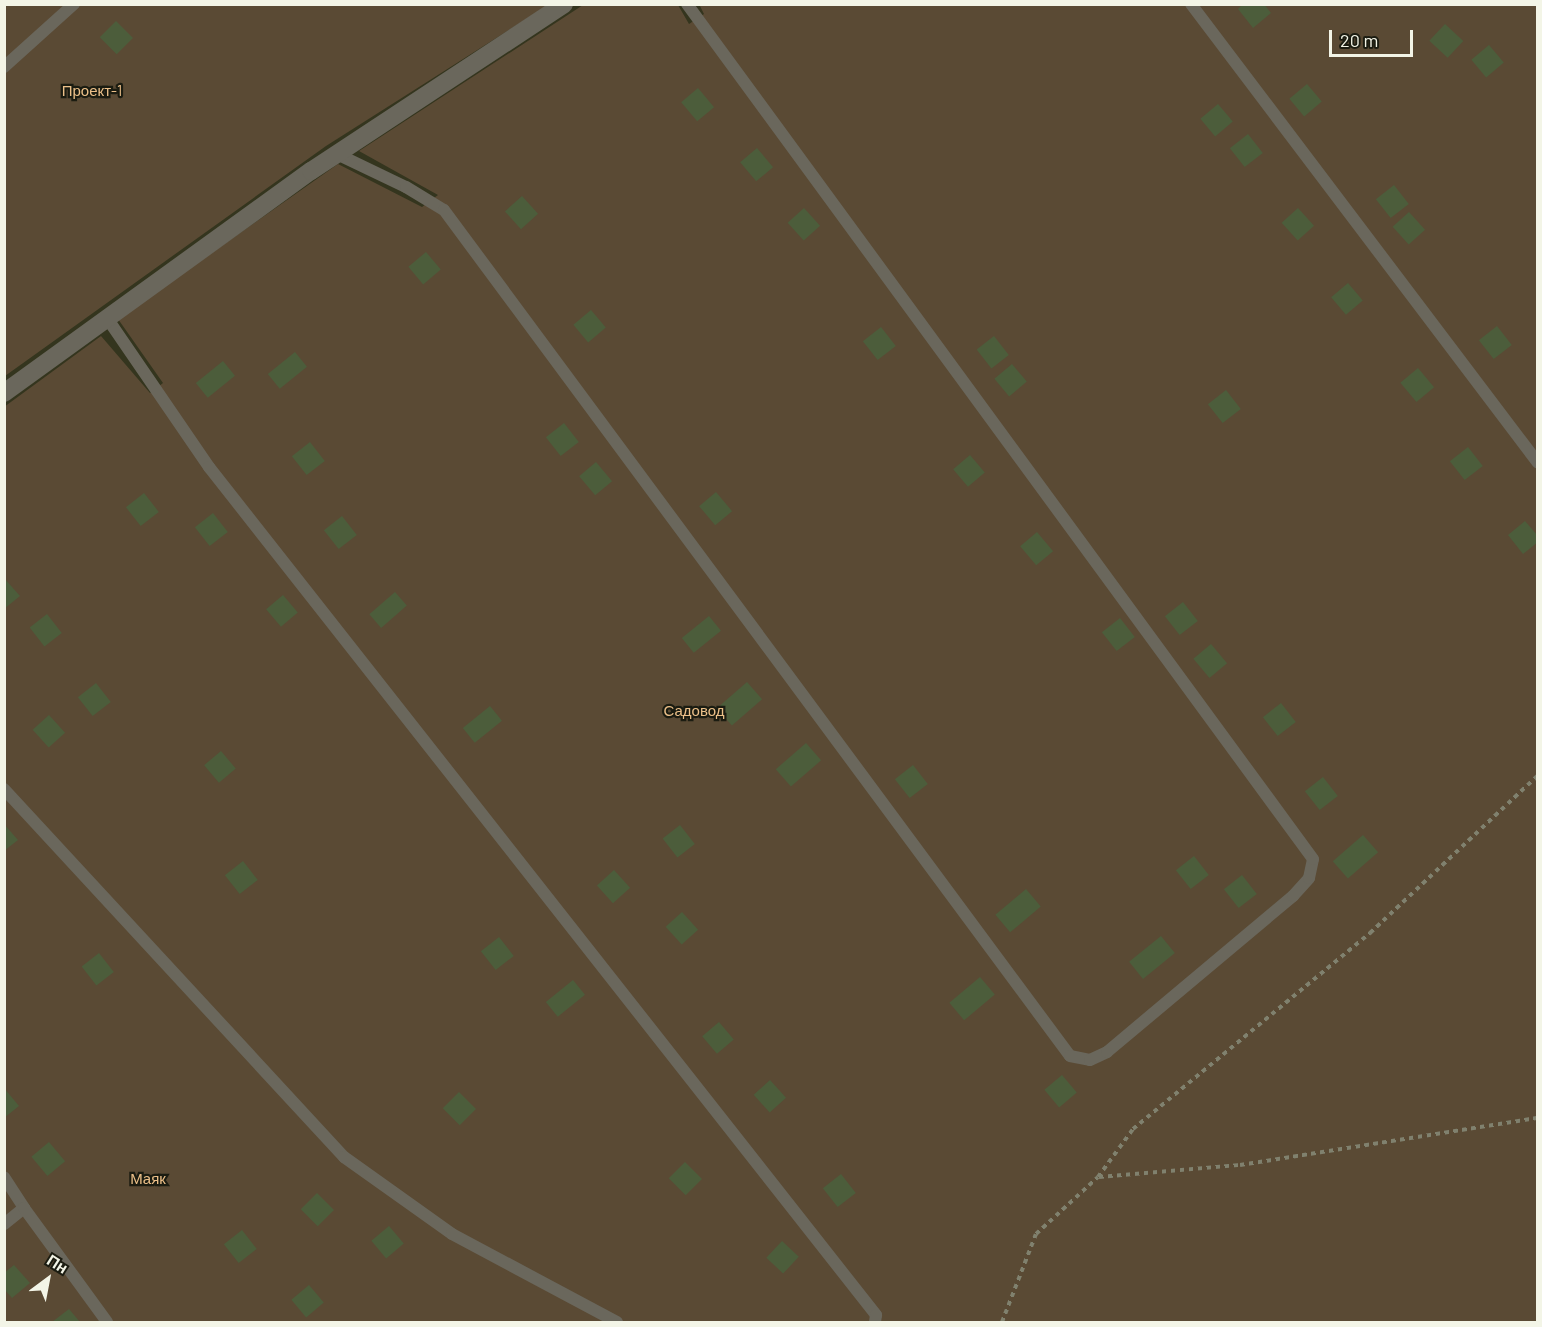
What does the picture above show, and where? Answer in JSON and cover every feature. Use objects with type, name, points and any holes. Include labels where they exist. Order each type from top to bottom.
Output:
[{"type":"street","points":[[4,393],[337,154],[564,4]]},
{"type":"lane","points":[[4,67],[74,4]]},
{"type":"lane","points":[[337,154],[406,187],[444,210],[1070,1056],[1090,1060],[1107,1052],[1293,896],[1310,879],[1314,859],[687,4]]},
{"type":"lane","points":[[1191,4],[1538,463]]},
{"type":"lane","points":[[107,318],[209,467],[876,1315],[875,1323]]},
{"type":"lane","points":[[4,789],[344,1157],[453,1234],[616,1323]]},
{"type":"lane","points":[[4,1177],[107,1323]]},
{"type":"lane","points":[[4,1224],[24,1208]]},
{"type":"path","points":[[1002,1323],[1036,1234],[1098,1177],[1133,1129],[1370,933],[1538,775]]},
{"type":"path","points":[[1098,1177],[1240,1165],[1538,1118]]},
{"type":"green space","name":"Садовод","points":[[699,4],[1537,5],[1537,1322],[5,1322],[4,407],[101,336],[150,393],[163,383],[118,319],[338,164],[422,207],[438,195],[359,151],[583,5],[678,5],[689,24],[704,14]]},
{"type":"green space","name":"Проект-1","points":[[4,5],[548,5],[326,146],[5,376]]},
{"type":"building","points":[[1243,4],[1264,4],[1271,13],[1253,28],[1238,9]]},
{"type":"building","points":[[116,21],[133,38],[117,54],[100,37]]},
{"type":"building","points":[[1445,24],[1463,41],[1448,58],[1429,41]]},
{"type":"building","points":[[1489,45],[1504,63],[1486,77],[1471,60]]},
{"type":"building","points":[[1307,84],[1322,102],[1304,116],[1289,99]]},
{"type":"building","points":[[698,88],[714,107],[697,121],[681,102]]},
{"type":"building","points":[[1218,104],[1233,122],[1215,136],[1200,119]]},
{"type":"building","points":[[1248,134],[1263,153],[1245,167],[1230,148]]},
{"type":"building","points":[[757,148],[773,167],[756,181],[740,162]]},
{"type":"building","points":[[1394,185],[1409,204],[1391,218],[1376,199]]},
{"type":"building","points":[[522,196],[538,214],[521,229],[505,211]]},
{"type":"building","points":[[804,208],[820,226],[804,241],[788,223]]},
{"type":"building","points":[[1298,208],[1314,226],[1298,241],[1282,223]]},
{"type":"building","points":[[1409,212],[1425,230],[1409,245],[1393,227]]},
{"type":"building","points":[[426,252],[441,270],[423,284],[408,267]]},
{"type":"building","points":[[1348,283],[1363,301],[1346,315],[1331,297]]},
{"type":"building","points":[[591,310],[606,328],[588,342],[573,325]]},
{"type":"building","points":[[1497,326],[1512,345],[1494,359],[1479,340]]},
{"type":"building","points":[[881,327],[896,346],[878,360],[863,341]]},
{"type":"building","points":[[994,336],[1009,355],[991,368],[977,350]]},
{"type":"building","points":[[295,352],[307,367],[280,389],[268,374]]},
{"type":"building","points":[[223,361],[235,376],[208,398],[196,383]]},
{"type":"building","points":[[1012,364],[1027,382],[1009,396],[994,379]]},
{"type":"building","points":[[1418,368],[1434,387],[1416,402],[1400,383]]},
{"type":"building","points":[[1226,390],[1241,409],[1223,423],[1208,404]]},
{"type":"building","points":[[564,423],[579,442],[561,456],[546,437]]},
{"type":"building","points":[[310,442],[325,461],[307,475],[292,456]]},
{"type":"building","points":[[1468,447],[1483,466],[1465,480],[1450,461]]},
{"type":"building","points":[[970,455],[985,473],[968,487],[953,469]]},
{"type":"building","points":[[596,462],[612,481],[595,495],[579,476]]},
{"type":"building","points":[[716,492],[732,511],[715,525],[699,506]]},
{"type":"building","points":[[144,493],[159,512],[141,526],[126,507]]},
{"type":"building","points":[[213,513],[228,532],[210,546],[195,527]]},
{"type":"building","points":[[342,516],[357,535],[339,549],[324,530]]},
{"type":"building","points":[[1525,521],[1538,536],[1538,542],[1523,554],[1508,535]]},
{"type":"building","points":[[1037,532],[1053,551],[1036,565],[1020,546]]},
{"type":"building","points":[[4,578],[20,596],[4,609]]},
{"type":"building","points":[[395,592],[407,606],[381,628],[369,614]]},
{"type":"building","points":[[283,595],[298,613],[281,627],[266,609]]},
{"type":"building","points":[[1183,602],[1198,621],[1180,635],[1165,616]]},
{"type":"building","points":[[47,614],[62,633],[44,646],[30,628]]},
{"type":"building","points":[[709,616],[721,631],[694,653],[682,638]]},
{"type":"building","points":[[1120,618],[1135,637],[1117,651],[1102,632]]},
{"type":"building","points":[[1211,644],[1227,663],[1209,678],[1193,659]]},
{"type":"building","points":[[747,682],[762,699],[732,726],[717,708]]},
{"type":"building","points":[[96,683],[111,702],[93,716],[78,697]]},
{"type":"building","points":[[1281,703],[1296,722],[1278,736],[1263,717]]},
{"type":"building","points":[[490,706],[502,721],[475,743],[463,728]]},
{"type":"building","points":[[49,715],[65,733],[49,748],[33,730]]},
{"type":"building","points":[[806,743],[821,760],[791,787],[776,769]]},
{"type":"building","points":[[221,751],[236,769],[219,783],[204,765]]},
{"type":"building","points":[[913,765],[928,784],[910,798],[895,779]]},
{"type":"building","points":[[1323,777],[1338,796],[1320,810],[1305,791]]},
{"type":"building","points":[[4,824],[18,840],[4,851]]},
{"type":"building","points":[[680,825],[695,844],[677,857],[663,839]]},
{"type":"building","points":[[1363,835],[1378,852],[1348,879],[1333,861]]},
{"type":"building","points":[[1194,856],[1209,875],[1191,889],[1176,870]]},
{"type":"building","points":[[243,861],[258,880],[240,894],[225,875]]},
{"type":"building","points":[[614,870],[630,888],[613,903],[597,885]]},
{"type":"building","points":[[1242,875],[1257,894],[1239,908],[1224,889]]},
{"type":"building","points":[[1026,889],[1041,907],[1010,932],[995,915]]},
{"type":"building","points":[[682,912],[698,930],[682,945],[666,927]]},
{"type":"building","points":[[1161,936],[1175,953],[1143,979],[1129,962]]},
{"type":"building","points":[[499,937],[514,956],[496,970],[481,951]]},
{"type":"building","points":[[99,953],[114,972],[96,985],[82,967]]},
{"type":"building","points":[[980,977],[995,995],[964,1020],[949,1003]]},
{"type":"building","points":[[573,980],[585,995],[558,1017],[546,1002]]},
{"type":"building","points":[[719,1022],[734,1040],[717,1054],[702,1036]]},
{"type":"building","points":[[1062,1075],[1077,1093],[1059,1107],[1044,1090]]},
{"type":"building","points":[[770,1080],[786,1098],[770,1113],[754,1095]]},
{"type":"building","points":[[4,1088],[19,1106],[4,1118]]},
{"type":"building","points":[[459,1092],[476,1109],[460,1125],[443,1108]]},
{"type":"building","points":[[49,1142],[65,1161],[47,1176],[31,1157]]},
{"type":"building","points":[[685,1162],[702,1179],[686,1195],[669,1178]]},
{"type":"building","points":[[841,1174],[856,1193],[838,1207],[823,1188]]},
{"type":"building","points":[[317,1193],[334,1210],[318,1226],[301,1209]]},
{"type":"building","points":[[389,1226],[404,1244],[386,1258],[371,1241]]},
{"type":"building","points":[[242,1230],[257,1249],[239,1263],[224,1244]]},
{"type":"building","points":[[782,1241],[799,1257],[783,1274],[766,1258]]},
{"type":"building","points":[[14,1265],[30,1283],[12,1298],[4,1289],[4,1273]]},
{"type":"building","points":[[309,1285],[324,1303],[306,1317],[291,1300]]},
{"type":"building","points":[[69,1309],[80,1322],[52,1322]]},
{"type":"park label","name":"Маяк","points":[[148,1179]]}]
